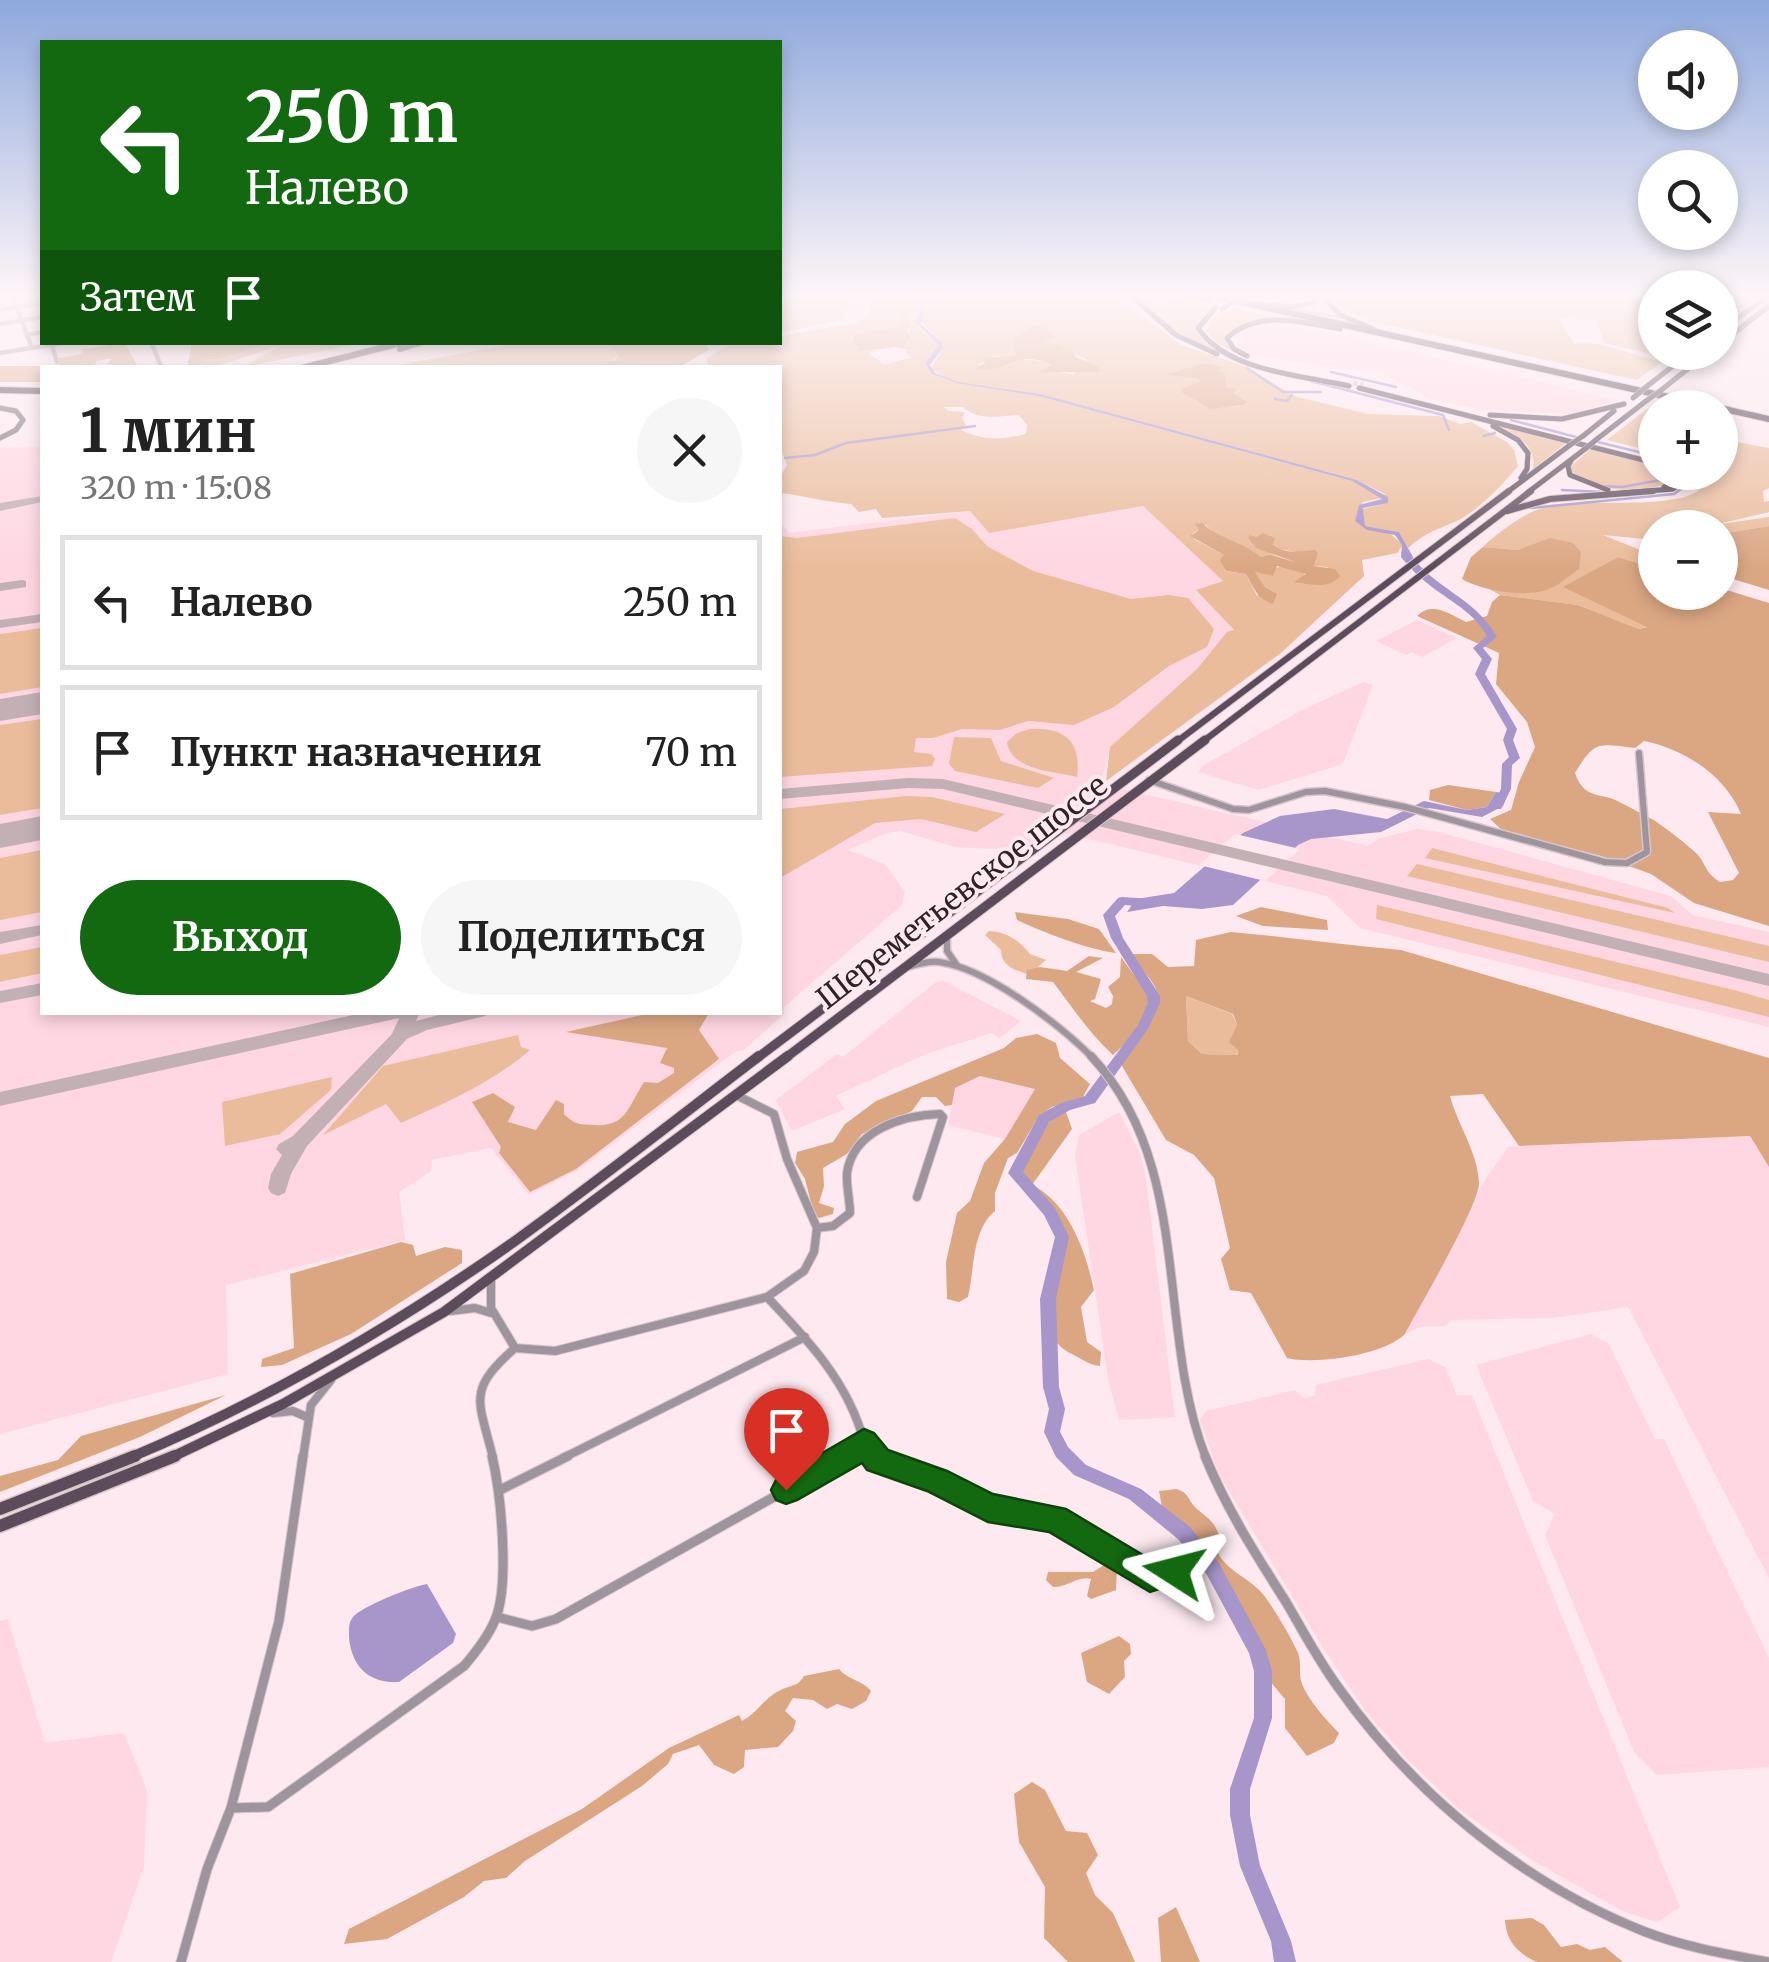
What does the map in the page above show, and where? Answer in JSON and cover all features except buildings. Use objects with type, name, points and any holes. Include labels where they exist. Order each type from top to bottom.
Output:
[{"type":"highway","points":[[1591,386],[1638,396]]},
{"type":"highway","points":[[1611,386],[1638,392]]},
{"type":"highway","points":[[0,393],[40,394]]},
{"type":"highway","points":[[1738,414],[1769,421]]},
{"type":"main road","points":[[1358,386],[1638,457]]},
{"type":"main road","points":[[1358,386],[1638,457]]},
{"type":"main road","name":"Шереметьевское шоссе","points":[[0,1509],[120,1463],[243,1406],[355,1344],[513,1242],[1649,386]]},
{"type":"main road","name":"Шереметьевское шоссе","points":[[0,1526],[128,1477],[265,1415],[332,1380],[444,1312],[947,938],[1666,386]]},
{"type":"main road","points":[[1462,411],[1523,419],[1562,419],[1592,415],[1624,404]]},
{"type":"main road","points":[[1453,412],[1508,432],[1526,447],[1530,465],[1512,488]]},
{"type":"main road","points":[[1574,457],[1568,466],[1570,475],[1589,486],[1607,490],[1638,488]]},
{"type":"main road","points":[[1494,516],[1540,500],[1661,490]]},
{"type":"street","points":[[0,408],[19,413],[22,424],[0,438]]},
{"type":"street","points":[[1190,731],[1203,730],[1205,736]]},
{"type":"street","points":[[1148,780],[1233,809],[1248,810],[1306,792],[1326,792],[1404,807],[1605,862],[1636,861],[1647,852],[1639,753]]},
{"type":"street","points":[[947,938],[947,951],[960,968]]},
{"type":"street","points":[[907,968],[933,962],[960,968],[1052,1024],[1093,1058],[1137,1122],[1156,1179],[1182,1380],[1206,1466],[1342,1694],[1435,1800],[1501,1852],[1557,1887],[1632,1925],[1694,1947],[1769,1962]]},
{"type":"street","points":[[231,1808],[268,1807],[464,1666],[497,1618],[500,1490],[478,1394],[488,1372],[515,1348],[555,1351],[767,1297],[796,1284],[805,1272],[818,1241],[817,1228],[787,1160],[779,1122],[774,1114],[736,1095]]},
{"type":"street","points":[[817,1228],[832,1226],[850,1213],[847,1172],[864,1139],[898,1122],[940,1114],[943,1117],[917,1198]]},
{"type":"street","points":[[513,1242],[508,1253],[516,1257],[525,1254]]},
{"type":"street","points":[[492,1279],[486,1299],[511,1334],[515,1348]]},
{"type":"street","points":[[767,1297],[805,1338],[860,1421],[864,1442],[878,1460],[936,1480],[988,1508],[1055,1519],[1150,1576],[1190,1562]]},
{"type":"street","points":[[444,1312],[475,1308],[493,1313]]},
{"type":"street","points":[[500,1490],[805,1338]]},
{"type":"street","points":[[181,1962],[207,1869],[231,1808],[279,1621],[310,1405],[332,1380]]},
{"type":"street","points":[[265,1415],[292,1411],[310,1419]]},
{"type":"street","points":[[497,1618],[532,1626],[556,1620],[852,1453],[864,1442]]},
{"type":"shaded area","points":[[782,386],[1190,386],[1183,388],[1195,400],[1218,407],[1244,405],[1246,400],[1227,386],[1277,386],[1294,396],[1368,414],[1439,416],[1460,424],[1471,422],[1507,442],[1514,450],[1518,466],[1468,514],[1408,548],[1399,532],[1365,526],[1367,530],[1387,531],[1403,545],[1397,553],[1362,560],[1364,576],[1281,653],[1106,781],[1110,747],[1197,669],[1227,632],[1234,630],[1196,590],[1223,581],[1143,506],[989,533],[970,511],[882,518],[876,509],[859,512],[851,504],[782,493],[782,474],[787,465],[782,452]],"holes":[[[983,386],[1041,394],[1357,480],[1385,494],[1383,504],[1363,509],[1365,526],[1358,512],[1363,502],[1382,498],[1352,481],[1038,396]],[[944,407],[963,407],[982,416],[1019,415],[1027,425],[1026,434],[985,438],[961,430],[966,425],[962,418],[965,412]],[[1206,525],[1260,557],[1296,563],[1274,555],[1248,538],[1262,536],[1280,549],[1317,556],[1314,566],[1328,567],[1316,585],[1300,578],[1306,578],[1303,571],[1284,566],[1255,572],[1266,588],[1257,596],[1246,574],[1225,571],[1224,555],[1194,539],[1192,534]]]},
{"type":"shaded area","points":[[972,386],[1041,394],[1357,480],[1388,497],[1388,503],[1363,508],[1365,526],[1399,532],[1413,557],[1406,563],[1401,557],[1402,545],[1395,535],[1367,530],[1355,521],[1359,505],[1382,499],[1352,481],[1038,396]]},
{"type":"shaded area","points":[[1227,386],[1238,389],[1233,393],[1247,401],[1244,405],[1210,409],[1181,392],[1183,388]]},
{"type":"shaded area","points":[[1405,386],[1555,386],[1617,400],[1572,414],[1484,410],[1431,399]]},
{"type":"shaded area","points":[[1638,416],[1638,448],[1607,440]]},
{"type":"shaded area","points":[[1484,420],[1638,460],[1638,490],[1606,487],[1580,478],[1571,466],[1591,449],[1566,443],[1533,469],[1531,451],[1510,432]]},
{"type":"shaded area","points":[[1738,442],[1769,448],[1769,488],[1763,491],[1764,502],[1769,501],[1769,512],[1738,519],[1738,510],[1638,510],[1638,538],[1603,535],[1638,549],[1638,563],[1618,557],[1565,587],[1649,626],[1639,629],[1578,605],[1500,595],[1485,587],[1532,593],[1531,548],[1483,547],[1534,511],[1552,506],[1649,502],[1698,490],[1738,490]]},
{"type":"shaded area","points":[[40,446],[40,1015],[782,1015],[782,524],[789,533],[970,511],[1049,523],[1143,506],[1223,581],[1197,591],[1234,631],[1227,632],[1197,669],[1110,747],[1101,784],[1368,846],[1377,839],[1417,829],[1439,832],[1671,896],[1693,915],[1769,932],[1769,1027],[1360,928],[1327,896],[1051,830],[1028,844],[994,849],[956,847],[900,831],[886,833],[848,850],[885,864],[905,892],[902,905],[784,1007],[784,1014],[744,1050],[736,1051],[578,1170],[529,1195],[491,1148],[432,1160],[431,1171],[399,1192],[405,1240],[226,1285],[228,1374],[0,1434],[0,448]]},
{"type":"shaded area","points":[[1769,517],[1769,526],[1738,531],[1738,522]]},
{"type":"shaded area","points":[[955,518],[987,546],[1033,571],[1131,599],[1169,595],[1188,598],[1214,629],[1207,647],[1169,666],[1114,707],[1074,725],[1028,721],[1000,730],[962,729],[933,738],[916,738],[914,752],[931,754],[935,758],[932,766],[782,777],[782,536],[797,538]]},
{"type":"shaded area","points":[[1202,523],[1261,557],[1270,555],[1295,562],[1256,548],[1248,538],[1250,535],[1263,533],[1275,538],[1273,544],[1288,551],[1315,550],[1318,553],[1314,566],[1335,569],[1340,576],[1319,585],[1294,582],[1306,574],[1277,566],[1273,576],[1255,572],[1266,588],[1277,594],[1273,604],[1260,596],[1246,574],[1226,571],[1220,560],[1224,555],[1190,536],[1199,530],[1195,524]]},
{"type":"shaded area","points":[[1769,526],[1769,590],[1738,581],[1738,531]]},
{"type":"shaded area","points":[[1550,538],[1573,543],[1581,552],[1579,569],[1555,586],[1518,593],[1493,590],[1462,579],[1471,557],[1483,547],[1518,550]]},
{"type":"shaded area","points":[[1618,557],[1638,563],[1638,610],[1738,610],[1738,594],[1769,603],[1769,926],[1694,903],[1651,874],[1601,856],[1503,831],[1490,819],[1511,810],[1535,747],[1527,722],[1496,684],[1499,653],[1417,616],[1435,609],[1466,622],[1487,616],[1492,602],[1500,595],[1578,605],[1639,629],[1647,627],[1563,587]],"holes":[[[1644,741],[1674,750],[1714,776],[1741,814],[1708,812],[1739,873],[1733,880],[1720,882],[1696,853],[1668,830],[1618,802],[1588,791],[1575,773],[1599,747],[1635,748]]]},
{"type":"shaded area","points":[[1417,620],[1457,638],[1422,657],[1411,652],[1406,655],[1376,641]]},
{"type":"shaded area","points":[[40,628],[40,687],[0,694],[0,634]]},
{"type":"shaded area","points":[[1363,682],[1373,685],[1343,764],[1259,790],[1198,772],[1302,710]]},
{"type":"shaded area","points":[[40,719],[40,808],[0,815],[0,725]]},
{"type":"shaded area","points":[[1030,729],[1052,731],[1068,739],[1077,754],[1077,777],[1035,768],[1016,759],[1007,742]]},
{"type":"shaded area","points":[[954,737],[991,738],[1001,761],[1054,778],[1038,788],[955,771],[949,764]]},
{"type":"shaded area","points":[[1448,785],[1496,792],[1487,807],[1467,810],[1429,800],[1430,790]]},
{"type":"shaded area","points":[[1496,792],[1508,794],[1503,806],[1482,817],[1429,808],[1381,832],[1311,839],[1298,845],[1233,905],[1202,909],[1163,906],[1127,912],[1136,899],[1174,893],[1243,833],[1280,816],[1334,809],[1387,819],[1424,801],[1467,810],[1487,807]]},
{"type":"shaded area","points":[[906,796],[932,797],[1005,814],[976,832],[921,819],[875,823],[782,877],[782,809]]},
{"type":"shaded area","points":[[1432,848],[1668,908],[1675,913],[1425,858]]},
{"type":"shaded area","points":[[40,850],[40,912],[0,920],[0,858]]},
{"type":"shaded area","points":[[1417,864],[1769,946],[1769,962],[1407,876]]},
{"type":"shaded area","points":[[1377,905],[1769,1000],[1769,1017],[1376,919]]},
{"type":"shaded area","points":[[1261,907],[1327,920],[1328,930],[1263,926],[1236,916]]},
{"type":"shaded area","points":[[1015,912],[1068,919],[1099,929],[1116,953],[1039,930],[1017,920]]},
{"type":"shaded area","points":[[989,931],[1007,935],[1030,954],[1046,960],[1029,975],[1014,969],[985,935]]},
{"type":"shaded area","points":[[1231,932],[1401,950],[1769,1058],[1769,1167],[1750,1136],[1519,1146],[1483,1094],[1450,1096],[1475,1159],[1477,1193],[1405,1334],[1366,1353],[1314,1360],[1287,1358],[1251,1293],[1230,1290],[1221,1259],[1230,1248],[1214,1178],[1194,1155],[1166,1140],[1119,1061],[1140,1038],[1156,1005],[1155,987],[1133,954],[1152,954],[1168,967],[1194,966],[1196,940]],"holes":[[[1186,996],[1233,1014],[1237,1024],[1229,1042],[1239,1051],[1237,1055],[1202,1054],[1188,1041]]]},
{"type":"shaded area","points":[[40,947],[40,973],[0,982],[0,955]]},
{"type":"shaded area","points":[[1089,956],[1103,958],[1076,972],[1101,979],[1095,999],[1090,1001],[1106,1008],[1112,1004],[1108,987],[1120,977],[1121,957],[1152,1000],[1131,1038],[1113,1055],[1053,982],[1026,979],[1027,970],[1040,967],[1067,971]]},
{"type":"shaded area","points":[[944,981],[1021,1021],[1000,1038],[991,1033],[923,1055],[836,1096],[845,1109],[792,1131],[776,1100],[837,1054],[843,1057],[936,982]]},
{"type":"shaded area","points":[[1186,996],[1232,1014],[1237,1024],[1231,1038],[1240,1051],[1236,1055],[1202,1054],[1188,1041]]},
{"type":"shaded area","points":[[642,1015],[708,1015],[699,1030],[719,1059],[576,1169],[530,1192],[499,1153],[501,1147],[472,1102],[493,1093],[515,1107],[508,1122],[536,1130],[556,1100],[564,1104],[564,1114],[574,1122],[604,1125],[624,1114],[644,1082],[658,1083],[674,1073],[674,1068],[660,1063],[667,1048],[566,1032]]},
{"type":"shaded area","points":[[1037,1034],[1056,1043],[1060,1058],[1090,1084],[1083,1097],[1052,1107],[1039,1116],[1017,1153],[1008,1158],[995,1193],[995,1211],[978,1240],[968,1297],[959,1302],[947,1299],[946,1262],[957,1213],[970,1201],[984,1163],[1005,1139],[1035,1089],[980,1076],[955,1088],[952,1105],[945,1106],[936,1097],[922,1097],[912,1111],[862,1134],[847,1154],[823,1168],[824,1186],[819,1203],[834,1208],[833,1214],[819,1218],[814,1214],[805,1179],[795,1163],[797,1152],[833,1142],[845,1124],[876,1101],[1004,1048],[1016,1038]]},
{"type":"shaded area","points":[[518,1035],[521,1047],[530,1050],[469,1091],[401,1123],[386,1104],[323,1135],[383,1066]]},
{"type":"shaded area","points":[[980,1076],[1035,1089],[1005,1139],[948,1125],[955,1088]]},
{"type":"shaded area","points":[[332,1077],[331,1090],[280,1134],[225,1146],[222,1102]]},
{"type":"shaded area","points":[[1065,1109],[1072,1129],[1032,1185],[1066,1216],[1081,1245],[1094,1290],[1081,1307],[1087,1342],[1101,1352],[1100,1366],[1058,1344],[1051,1331],[1063,1234],[1021,1173],[1020,1164],[1031,1155],[1036,1133]]},
{"type":"shaded area","points":[[1119,1112],[1141,1155],[1146,1179],[1175,1417],[1119,1420],[1108,1379],[1075,1155],[1079,1135]]},
{"type":"shaded area","points":[[1750,1136],[1769,1167],[1769,1578],[1628,1307],[1553,1318],[1451,1320],[1446,1326],[1420,1327],[1405,1334],[1480,1188],[1508,1147]]},
{"type":"shaded area","points":[[401,1242],[413,1245],[416,1256],[445,1247],[462,1250],[462,1263],[351,1334],[282,1365],[261,1367],[262,1359],[294,1348],[290,1274]]},
{"type":"shaded area","points":[[1591,1334],[1609,1344],[1655,1439],[1664,1439],[1769,1658],[1769,1767],[1657,1775],[1634,1752],[1545,1535],[1555,1514],[1533,1501],[1476,1365]]},
{"type":"shaded area","points":[[1428,1359],[1445,1367],[1457,1395],[1472,1395],[1680,1907],[1657,1922],[1622,1911],[1532,1860],[1459,1809],[1405,1757],[1364,1709],[1322,1646],[1218,1473],[1200,1420],[1206,1411],[1295,1390],[1304,1398],[1315,1396],[1316,1385]]},
{"type":"shaded area","points":[[226,1395],[140,1437],[0,1492],[0,1476],[58,1460],[81,1436]]},
{"type":"shaded area","points":[[1177,1489],[1214,1525],[1219,1535],[1214,1542],[1223,1560],[1260,1590],[1279,1618],[1298,1653],[1305,1690],[1339,1733],[1334,1743],[1307,1756],[1285,1728],[1285,1699],[1269,1680],[1257,1637],[1224,1573],[1162,1507],[1159,1491]]},
{"type":"shaded area","points":[[1109,1562],[1117,1567],[1116,1590],[1091,1599],[1087,1596],[1091,1579],[1053,1587],[1046,1580],[1048,1572],[1093,1572]]},
{"type":"shaded area","points":[[427,1584],[456,1634],[453,1643],[399,1682],[370,1676],[353,1656],[351,1620],[379,1601]]},
{"type":"shaded area","points":[[8,1619],[45,1743],[124,1733],[147,1791],[144,1867],[111,1962],[0,1962],[0,1621]]},
{"type":"shaded area","points":[[1119,1636],[1130,1644],[1131,1654],[1124,1661],[1125,1677],[1109,1694],[1087,1682],[1081,1653]]},
{"type":"shaded area","points":[[839,1669],[871,1691],[866,1701],[852,1709],[837,1704],[827,1709],[813,1700],[793,1698],[785,1711],[796,1721],[793,1731],[778,1747],[745,1750],[744,1767],[734,1774],[714,1765],[699,1745],[673,1754],[668,1764],[642,1786],[525,1861],[506,1878],[484,1881],[464,1897],[387,1939],[344,1944],[349,1929],[582,1809],[669,1748],[739,1715],[742,1721],[771,1696],[797,1684],[804,1676]]},
{"type":"shaded area","points":[[1032,1782],[1045,1790],[1066,1831],[1087,1833],[1098,1855],[1086,1873],[1095,1895],[1113,1913],[1135,1962],[1068,1962],[1044,1938],[1045,1887],[1019,1842],[1014,1794]]},
{"type":"shaded area","points":[[1176,1907],[1200,1962],[1161,1962],[1158,1918]]},
{"type":"shaded area","points":[[1532,1918],[1544,1925],[1561,1947],[1605,1947],[1623,1962],[1530,1959],[1511,1940],[1505,1920]]},
{"type":"pier","points":[[1235,834],[1300,849],[1265,881],[1199,865]]},
{"type":"waterway","points":[[1273,386],[1283,392],[1321,392]]},
{"type":"waterway","points":[[1329,386],[1443,415],[1449,430]]},
{"type":"waterway","points":[[1390,386],[1396,387]]},
{"type":"waterway","points":[[1275,399],[1287,401],[1292,395]]},
{"type":"waterway","points":[[1511,420],[1576,437]]},
{"type":"waterway","points":[[785,458],[815,455],[846,443],[975,426]]},
{"type":"waterway","points":[[1484,436],[1495,433]]},
{"type":"waterway","points":[[1598,442],[1638,452]]},
{"type":"waterway","points":[[1602,486],[1638,484]]},
{"type":"waterway","points":[[1562,490],[1603,492]]},
{"type":"waterway","points":[[1531,508],[1674,494],[1680,490]]},
{"type":"waterway","points":[[1405,553],[1424,577],[1474,612],[1492,637],[1478,648],[1487,659],[1480,674],[1512,729],[1508,740],[1515,758],[1507,764],[1506,789],[1497,807]]},
{"type":"waterway","points":[[1153,903],[1122,901],[1109,915],[1117,938],[1153,996],[1150,1014],[1090,1100],[1066,1106],[1044,1119],[1015,1173],[1050,1212],[1062,1237],[1048,1299],[1051,1387],[1057,1409],[1052,1432],[1062,1452],[1080,1470],[1135,1494],[1184,1533],[1213,1569],[1257,1650],[1263,1671],[1263,1718],[1240,1789],[1240,1815],[1250,1866],[1281,1941],[1285,1962]]},
{"type":"taxiway","points":[[0,507],[40,499]]},
{"type":"taxiway","points":[[0,587],[22,584]]},
{"type":"taxiway","points":[[0,624],[40,618]]},
{"type":"taxiway","points":[[782,794],[908,783],[943,784],[1769,980]]},
{"type":"taxiway","points":[[0,938],[40,930]]},
{"type":"taxiway","points":[[0,997],[40,989]]},
{"type":"taxiway","points":[[0,1099],[384,1015]]},
{"type":"taxiway","points":[[300,1141],[399,1037],[410,1015]]},
{"type":"taxiway","points":[[403,1034],[422,1025],[466,1015]]},
{"type":"taxiway","points":[[278,1188],[281,1174],[300,1141]]},
{"type":"taxiway","points":[[286,1149],[300,1141]]},
{"type":"runway","points":[[0,710],[40,703]]},
{"type":"runway","points":[[0,836],[40,828]]},
{"type":"route","points":[[786,1490],[852,1453],[864,1442],[878,1460],[936,1480],[988,1508],[1055,1519],[1150,1576],[1174,1571]]}]
